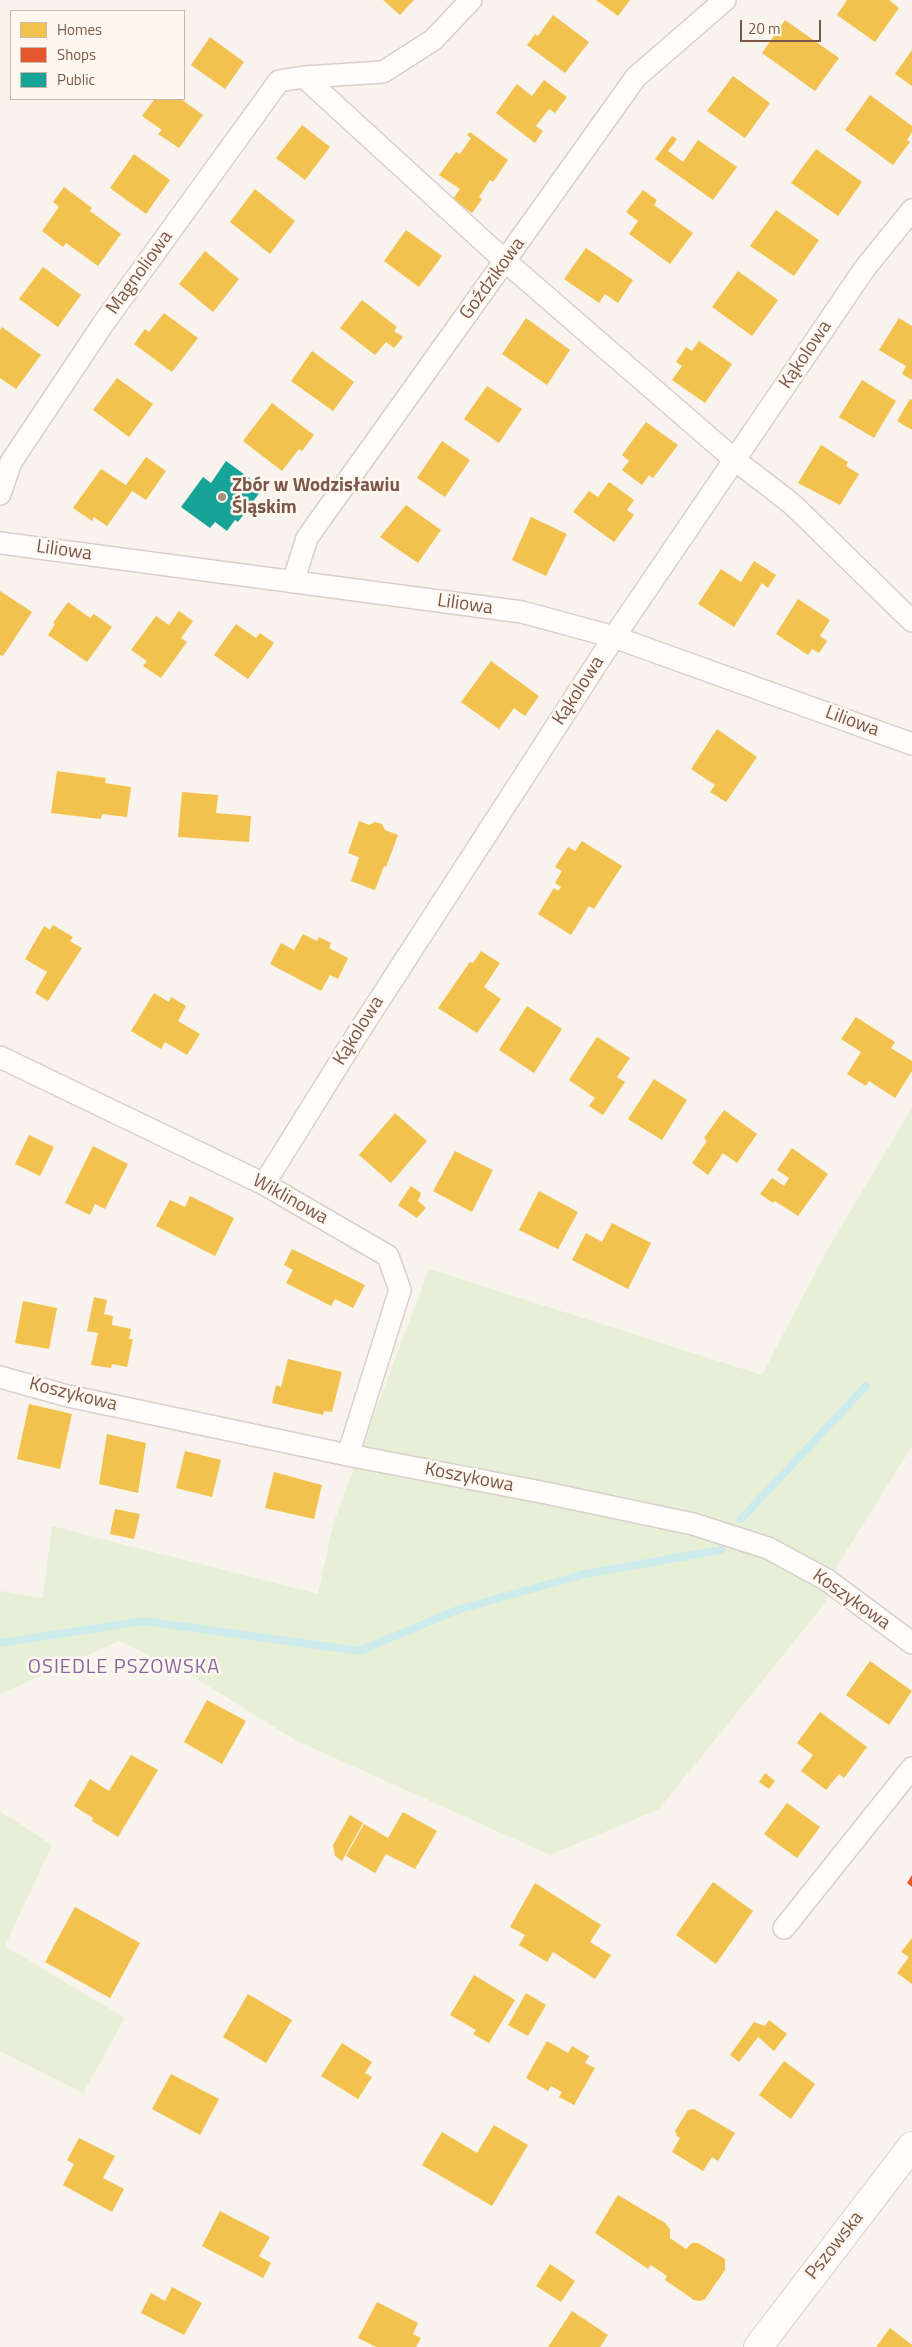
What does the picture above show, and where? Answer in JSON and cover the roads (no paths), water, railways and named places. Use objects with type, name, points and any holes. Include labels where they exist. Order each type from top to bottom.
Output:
[{"type":"main road","name":"Pszowska","points":[[758,2347],[912,2146]]},
{"type":"street","name":"Magnoliowa","points":[[0,494],[11,462],[103,324],[279,81],[304,77],[383,72],[433,40],[471,0]]},
{"type":"street","name":"Goździkowa","points":[[293,582],[307,538],[636,77],[725,0]]},
{"type":"street","points":[[304,77],[505,261],[735,460],[792,504],[912,621]]},
{"type":"street","name":"Kąkolowa","points":[[264,1184],[358,1033],[614,637],[865,268],[912,210]]},
{"type":"street","name":"Liliowa","points":[[0,543],[522,612],[614,637],[912,744]]},
{"type":"street","name":"Wiklinowa","points":[[0,1057],[264,1184],[388,1256],[400,1290],[348,1456]]},
{"type":"street","name":"Koszykowa","points":[[0,1377],[68,1396],[348,1456],[536,1491],[693,1524],[768,1548],[827,1580],[912,1643]]},
{"type":"street","points":[[784,1928],[912,1768]]},
{"type":"waterway","points":[[741,1519],[866,1386]]},
{"type":"waterway","points":[[0,1643],[144,1621],[359,1651],[460,1609],[585,1574],[721,1550]]},
{"type":"place","name":"Zbór w Wodzisławiu Śląskim","points":[[222,497]]},
{"type":"district","name":"OSIEDLE PSZOWSKA","points":[[124,1668]]}]
